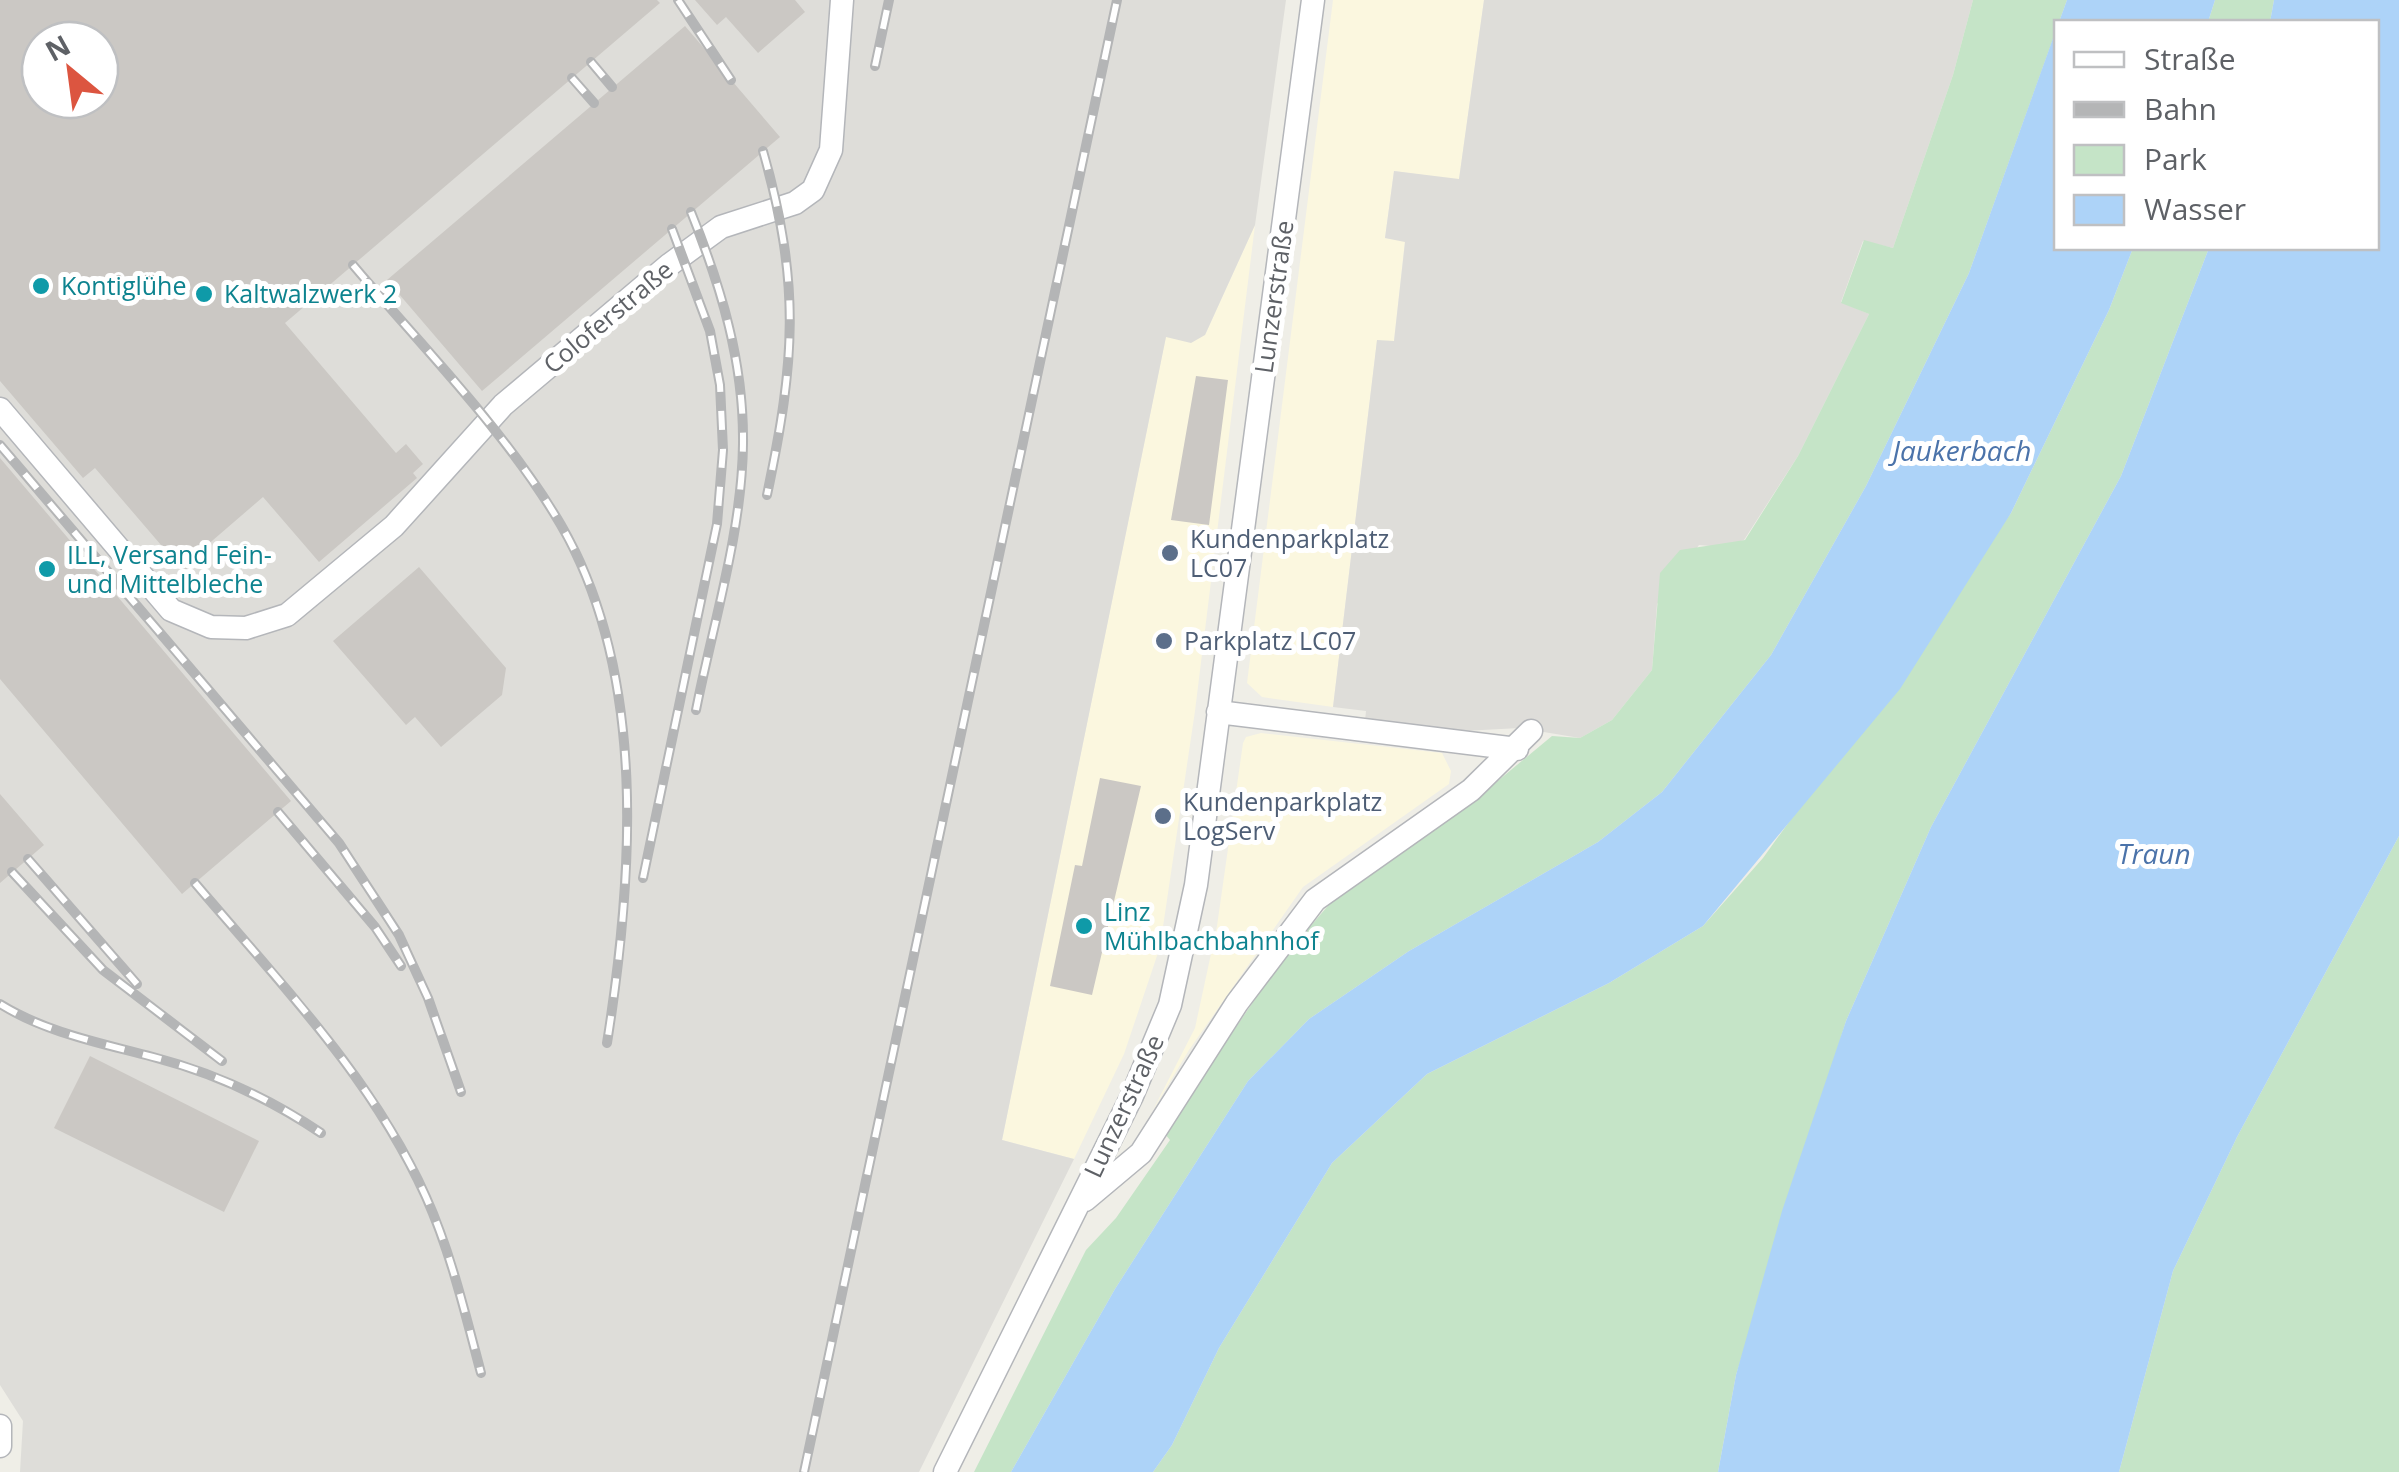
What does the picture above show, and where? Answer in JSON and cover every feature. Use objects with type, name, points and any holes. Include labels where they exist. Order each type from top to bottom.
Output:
[{"type":"street","name":"Coloferstraße","points":[[0,409],[171,610],[211,627],[246,628],[287,616],[394,526],[503,405],[669,265],[722,227],[796,203],[814,190],[831,150],[842,0]]},
{"type":"street","name":"Lunzerstraße","points":[[945,1472],[1132,1096],[1174,991],[1196,885],[1313,0]]},
{"type":"street","points":[[1078,1205],[1140,1153],[1237,1003],[1315,900],[1444,810],[1524,740],[1218,712]]},
{"type":"street","points":[[0,1426],[0,1446]]},
{"type":"shaded area","points":[[0,0],[1286,0],[1255,225],[1205,335],[1191,343],[1166,337],[1002,1140],[1074,1159],[919,1472],[20,1472],[23,1421],[0,1385]]},
{"type":"shaded area","points":[[1333,0],[1484,0],[1459,180],[1394,171],[1385,238],[1405,241],[1394,341],[1377,341],[1333,707],[1262,697],[1247,683]]},
{"type":"shaded area","points":[[1484,0],[1973,0],[1953,75],[1893,248],[1863,241],[1841,302],[1869,314],[1798,456],[1744,540],[1722,547],[1699,545],[1657,604],[1652,670],[1612,720],[1580,738],[1520,728],[1463,731],[1365,721],[1366,711],[1333,707],[1377,340],[1394,341],[1405,242],[1385,238],[1394,171],[1459,179]]},
{"type":"shaded area","points":[[1255,225],[1195,711],[1160,947],[1124,1054],[1074,1159],[1002,1140],[1166,336],[1205,335]]},
{"type":"shaded area","points":[[1261,733],[1442,753],[1451,771],[1449,784],[1303,887],[1189,1050],[1153,1110],[1195,1028],[1217,926],[1243,743],[1246,737]]},
{"type":"green space","points":[[1973,0],[2067,0],[2060,20],[2054,20],[2054,36],[1969,273],[1866,486],[1771,655],[1662,792],[1598,842],[1409,951],[1309,1019],[1248,1081],[1115,1289],[1011,1472],[974,1472],[1086,1250],[1116,1218],[1170,1140],[1164,1133],[1283,958],[1333,900],[1465,808],[1552,736],[1580,738],[1612,720],[1652,670],[1660,573],[1680,550],[1745,540],[1798,456],[1869,314],[1841,303],[1864,240],[1893,248],[1953,75]]},
{"type":"green space","points":[[2215,0],[2274,0],[2270,20],[2209,20]]},
{"type":"green space","points":[[2132,250],[2208,250],[2121,476],[1931,827],[1846,1021],[1736,1375],[1718,1472],[1153,1472],[1172,1445],[1219,1348],[1332,1163],[1427,1074],[1609,983],[1703,926],[1763,858],[2011,513],[2109,310]]},
{"type":"green space","points":[[2399,836],[2399,1472],[2119,1472],[2173,1271],[2237,1137]]},
{"type":"water","points":[[2067,0],[2215,0],[2209,20],[2060,20]]},
{"type":"water","name":"Traun","points":[[2274,0],[2399,0],[2399,836],[2237,1137],[2173,1271],[2119,1472],[1718,1472],[1736,1375],[1782,1211],[1846,1021],[1931,827],[2121,476],[2208,250],[2379,250],[2379,20],[2270,20]]},
{"type":"water","name":"Jaukerbach","points":[[2054,36],[2054,250],[2132,250],[2109,310],[2011,513],[1900,689],[1703,926],[1609,983],[1427,1074],[1332,1163],[1219,1348],[1172,1445],[1153,1472],[1011,1472],[1115,1289],[1248,1081],[1309,1019],[1409,951],[1598,842],[1662,792],[1771,655],[1866,486],[1969,273]]},
{"type":"building","name":"Kaltwalzwerk 2","points":[[0,0],[660,3],[285,323],[396,453],[406,444],[423,464],[413,473],[417,478],[319,562],[263,497],[198,553],[202,558],[185,573],[95,468],[83,478],[0,381]]},
{"type":"building","points":[[695,0],[795,0],[805,12],[758,53],[726,17],[717,25]]},
{"type":"building","points":[[685,26],[780,137],[482,391],[387,280]]},
{"type":"building","points":[[1196,376],[1228,380],[1209,525],[1171,520]]},
{"type":"building","name":"ILL, Versand Fein- und Mittelbleche","points":[[0,458],[291,801],[182,894],[0,679]]},
{"type":"building","points":[[419,567],[506,668],[502,695],[441,747],[415,717],[406,725],[333,641]]},
{"type":"building","name":"Linz Mühlbachbahnhof","points":[[1100,778],[1141,786],[1092,995],[1050,986],[1075,865],[1082,866]]},
{"type":"building","points":[[0,794],[44,845],[0,883]]},
{"type":"building","points":[[90,1056],[259,1141],[224,1212],[54,1128]]},
{"type":"railway","points":[[678,0],[731,80]]},
{"type":"railway","points":[[875,66],[889,0]]},
{"type":"railway","points":[[804,1472],[1117,0]]},
{"type":"railway","points":[[591,62],[612,87]]},
{"type":"railway","points":[[572,78],[594,103]]},
{"type":"railway","points":[[763,151],[784,242],[790,323],[784,404],[767,495]]},
{"type":"railway","points":[[691,212],[729,325],[740,384],[743,444],[738,511],[696,710]]},
{"type":"railway","points":[[643,878],[717,524],[723,450],[720,385],[710,331],[672,229]]},
{"type":"railway","points":[[353,265],[515,456],[561,525],[589,584],[609,646],[621,711],[626,778],[623,914],[607,1043]]},
{"type":"railway","points":[[0,445],[339,843],[399,935],[428,998],[461,1092]]},
{"type":"railway","points":[[278,812],[375,927],[401,966]]},
{"type":"railway","points":[[28,859],[137,984]]},
{"type":"railway","points":[[12,872],[103,970],[222,1061]]},
{"type":"railway","points":[[195,883],[322,1032],[404,1153],[443,1240],[481,1373]]},
{"type":"railway","points":[[0,1004],[55,1030],[176,1063],[219,1079],[321,1133]]},
{"type":"place","name":"Kontiglühe","points":[[41,286]]},
{"type":"place","name":"Kaltwalzwerk 2","points":[[204,294]]},
{"type":"place","name":"Kundenparkplatz LC07","points":[[1170,553]]},
{"type":"place","name":"ILL, Versand Fein- und Mittelbleche","points":[[47,569]]},
{"type":"place","name":"Parkplatz LC07","points":[[1164,641]]},
{"type":"place","name":"Kundenparkplatz LogServ","points":[[1163,816]]},
{"type":"place","name":"Linz Mühlbachbahnhof","points":[[1084,926]]}]
